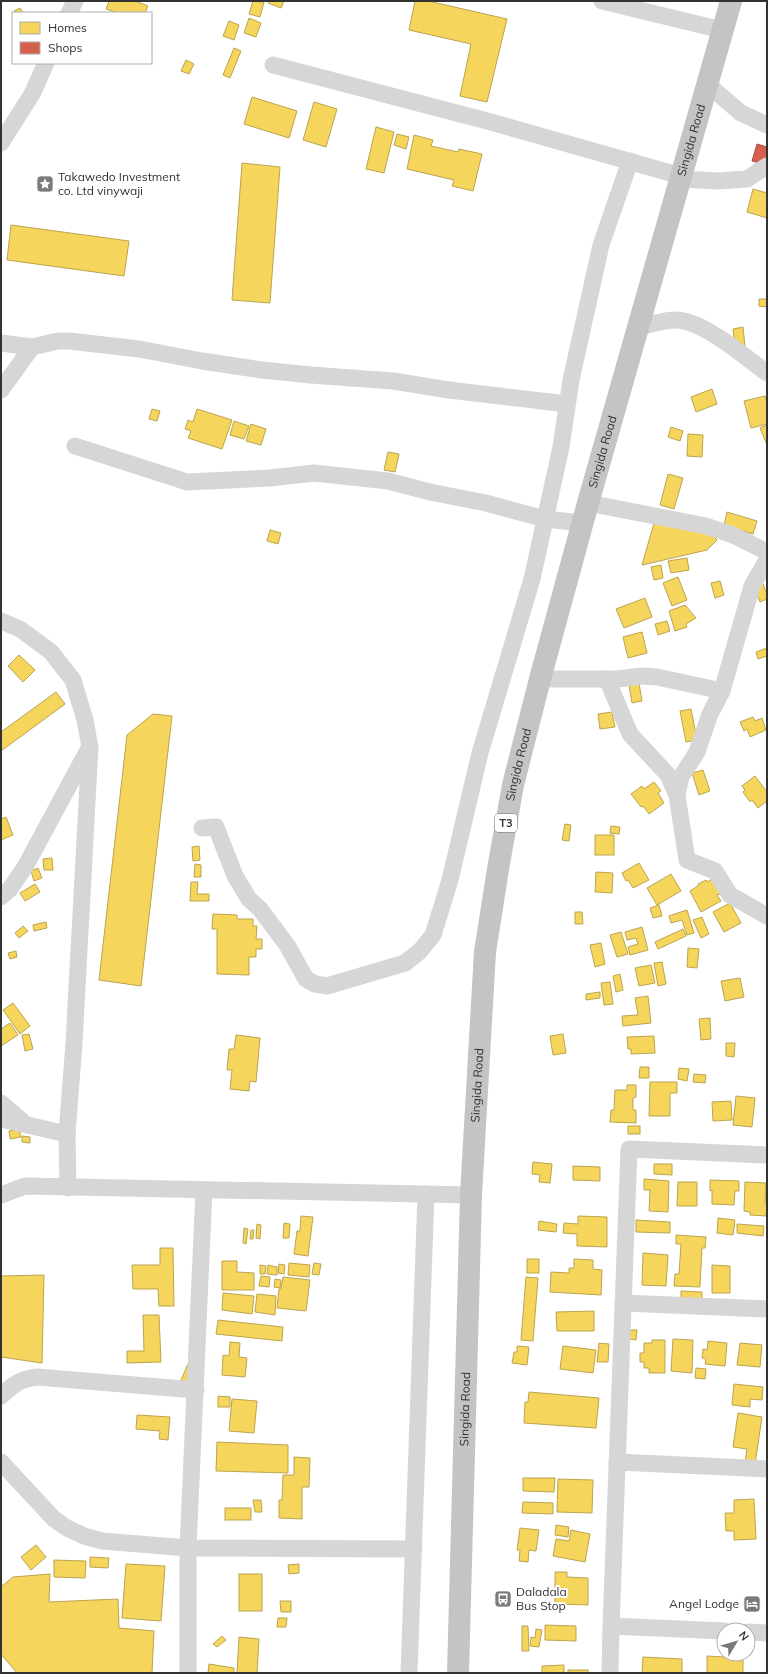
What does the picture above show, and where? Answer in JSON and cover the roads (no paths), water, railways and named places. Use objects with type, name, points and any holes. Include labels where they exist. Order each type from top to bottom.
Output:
[{"type":"highway","name":"Singida Road","points":[[458,1673],[471,1195],[485,952],[513,785],[540,678],[582,523],[731,1]]},
{"type":"street","points":[[70,12],[75,1]]},
{"type":"street","points":[[602,1],[722,30]]},
{"type":"street","points":[[1,143],[32,94],[46,64]]},
{"type":"street","points":[[273,65],[491,122],[681,177],[731,181],[747,179],[764,171]]},
{"type":"street","points":[[707,84],[741,114],[767,125]]},
{"type":"street","points":[[202,828],[216,827],[235,876],[249,899],[260,909],[287,945],[306,979],[315,984],[327,986],[405,963],[420,952],[433,935],[450,880],[480,753],[532,579],[561,447],[571,380],[601,245],[630,161]]},
{"type":"street","points":[[638,327],[674,320],[688,322],[702,327],[767,372]]},
{"type":"street","points":[[1,343],[32,347],[69,340],[262,370],[393,381],[449,390],[567,404]]},
{"type":"street","points":[[1,390],[32,347]]},
{"type":"street","points":[[75,446],[187,482],[270,478],[314,473],[400,484],[430,492],[486,503],[545,519],[582,523]]},
{"type":"street","points":[[588,503],[706,526],[727,532],[767,552]]},
{"type":"street","points":[[677,795],[681,777],[696,752],[710,714],[722,691],[752,586],[767,560]]},
{"type":"street","points":[[1,620],[20,630],[51,652],[73,680],[85,720],[90,748],[74,1044],[67,1134],[68,1188]]},
{"type":"street","points":[[540,678],[607,679],[642,676],[657,677],[722,691]]},
{"type":"street","points":[[607,679],[630,734],[668,775],[677,795],[687,860],[715,872],[730,895],[767,916]]},
{"type":"street","points":[[1,897],[10,889],[25,867],[74,774],[90,748]]},
{"type":"street","points":[[1,1103],[26,1125]]},
{"type":"street","points":[[1,1119],[67,1134]]},
{"type":"street","points":[[610,1673],[629,1149],[767,1155]]},
{"type":"street","points":[[1,1195],[25,1186],[471,1195]]},
{"type":"street","points":[[188,1673],[188,1548],[204,1190]]},
{"type":"street","points":[[409,1673],[426,1194]]},
{"type":"street","points":[[623,1303],[767,1309]]},
{"type":"street","points":[[1,1396],[12,1386],[24,1379],[37,1377],[196,1390]]},
{"type":"street","points":[[1,1462],[54,1518],[68,1528],[84,1536],[102,1541],[188,1548],[414,1549]]},
{"type":"street","points":[[617,1462],[767,1469]]},
{"type":"street","points":[[611,1626],[716,1631]]},
{"type":"street","points":[[756,1632],[767,1632]]},
{"type":"place","name":"Takawedo Investment co. Ltd vinywaji","points":[[45,184]]},
{"type":"place","name":"Daladala Bus Stop","points":[[503,1599]]},
{"type":"place","name":"Angel Lodge","points":[[752,1604]]}]
